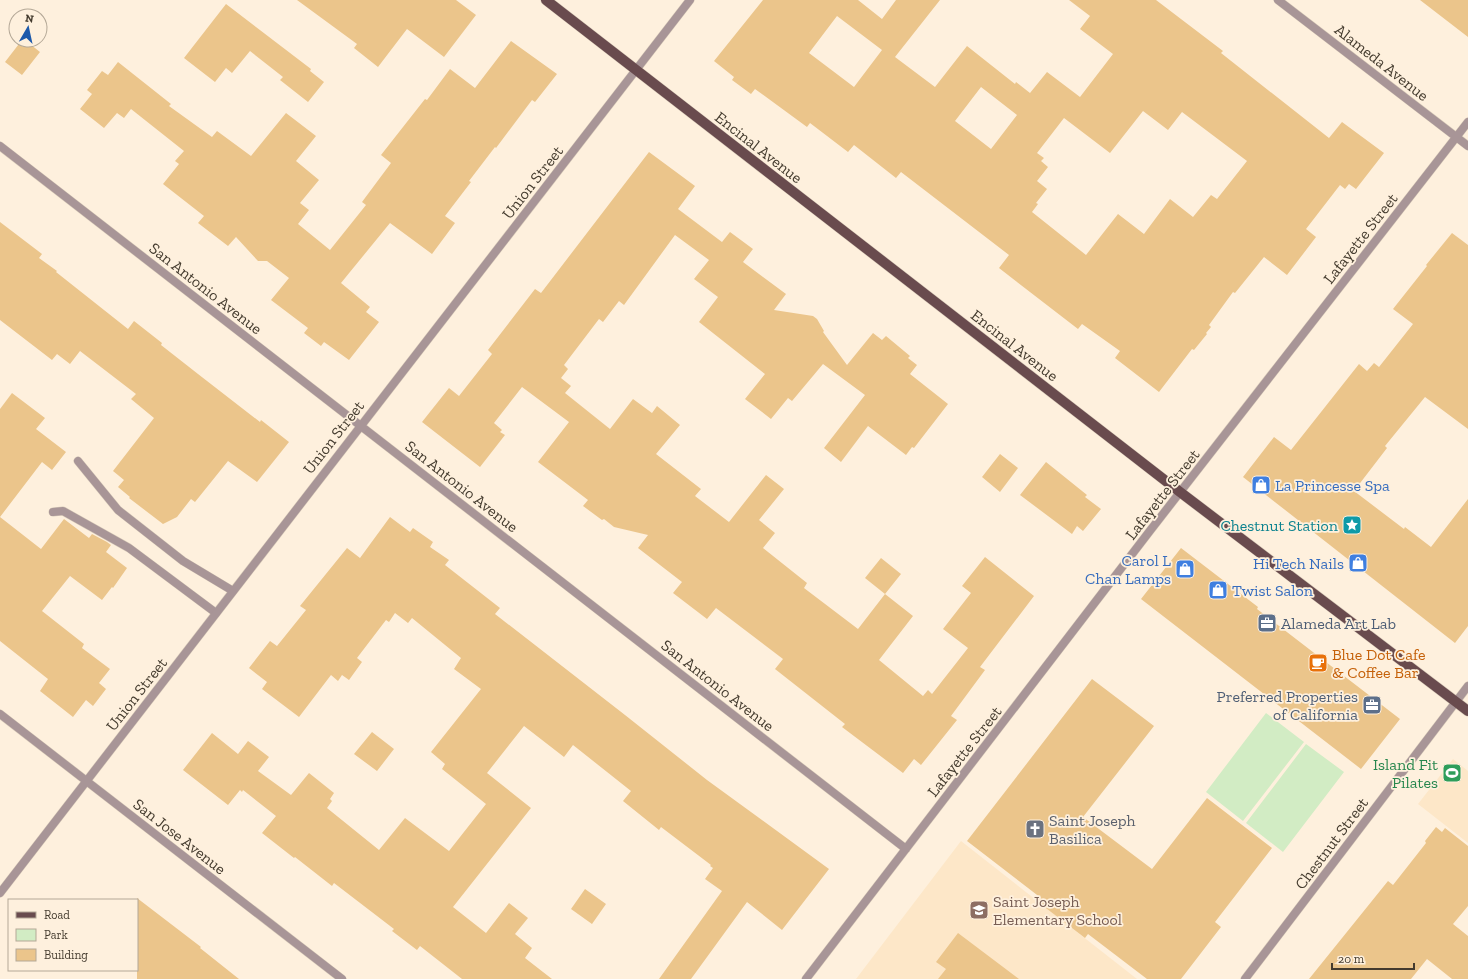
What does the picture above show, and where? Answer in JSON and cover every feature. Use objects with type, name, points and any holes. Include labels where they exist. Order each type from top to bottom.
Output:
[{"type":"main road","name":"Encinal Avenue","points":[[546,0],[1180,492],[1468,711]]},
{"type":"street","name":"Union Street","points":[[0,893],[690,0]]},
{"type":"street","name":"Alameda Avenue","points":[[1278,0],[1468,146]]},
{"type":"street","name":"Lafayette Street","points":[[806,979],[1180,492],[1468,122]]},
{"type":"street","name":"San Antonio Avenue","points":[[0,146],[906,849]]},
{"type":"street","points":[[78,461],[118,510],[182,561],[233,591]]},
{"type":"street","points":[[53,512],[63,511],[129,548],[216,613]]},
{"type":"street","name":"Chestnut Street","points":[[1245,979],[1468,686]]},
{"type":"street","name":"San Jose Avenue","points":[[0,714],[342,979]]},
{"type":"shaded area","points":[[1453,759],[1468,771],[1468,843],[1418,804]]},
{"type":"shaded area","name":"Saint Joseph Elementary School","points":[[961,841],[1137,979],[856,979]]},
{"type":"green space","points":[[1266,713],[1304,742],[1243,821],[1206,792]]},
{"type":"green space","points":[[1306,744],[1344,772],[1283,852],[1246,823]]},
{"type":"building","points":[[297,0],[456,0],[476,15],[444,57],[407,29],[378,67],[354,48],[357,44]]},
{"type":"building","points":[[763,0],[858,0],[882,19],[896,0],[940,0],[895,57],[935,87],[967,46],[1015,84],[1016,82],[1030,93],[1047,72],[1080,97],[1113,54],[1080,29],[1090,16],[1069,0],[1156,0],[1223,51],[1221,53],[1329,138],[1342,122],[1384,153],[1356,189],[1349,184],[1345,189],[1340,185],[1306,229],[1316,237],[1287,275],[1264,257],[1235,293],[1233,292],[1209,325],[1211,327],[1206,333],[1207,334],[1194,350],[1192,349],[1159,392],[1115,358],[1120,351],[1082,324],[1078,329],[999,268],[1009,255],[901,172],[896,178],[854,145],[848,152],[810,123],[807,127],[755,89],[751,94],[732,80],[734,77],[714,61]],"holes":[[[837,16],[882,50],[854,87],[809,53]],[[981,87],[1017,115],[991,149],[955,121]],[[1143,111],[1168,130],[1182,112],[1247,161],[1217,199],[1211,195],[1193,217],[1170,199],[1144,234],[1118,214],[1086,255],[1032,212],[1038,204],[1036,203],[1047,189],[1037,181],[1048,167],[1041,161],[1044,158],[1037,153],[1064,118],[1110,153]]]},
{"type":"building","points":[[1420,0],[1468,0],[1468,37]]},
{"type":"building","points":[[226,4],[311,69],[310,71],[324,82],[308,102],[280,80],[283,77],[250,51],[232,73],[226,68],[215,82],[184,58]]},
{"type":"building","points":[[511,41],[557,74],[535,102],[532,100],[469,181],[471,182],[445,216],[455,223],[432,254],[390,223],[341,283],[370,307],[366,312],[379,322],[349,360],[324,342],[321,346],[304,333],[308,328],[271,300],[289,278],[267,261],[258,261],[236,237],[228,246],[198,223],[204,216],[163,184],[179,164],[175,161],[184,151],[131,109],[124,118],[117,113],[104,128],[80,109],[92,94],[87,90],[102,71],[108,75],[118,62],[171,104],[169,106],[212,137],[217,131],[251,156],[286,113],[316,136],[296,161],[319,180],[300,203],[309,210],[298,224],[330,250],[366,205],[362,202],[391,163],[381,155],[425,99],[427,100],[450,69],[475,88]]},
{"type":"building","points":[[16,48],[35,48],[40,52],[22,75],[5,62]]},
{"type":"building","points":[[649,152],[695,186],[678,209],[722,242],[730,232],[753,249],[743,262],[786,294],[774,310],[813,316],[817,319],[824,331],[823,332],[847,365],[873,333],[882,340],[886,336],[910,356],[908,358],[917,365],[910,374],[948,404],[914,448],[912,447],[906,455],[868,426],[841,462],[824,448],[865,395],[823,364],[792,401],[788,398],[771,419],[745,399],[765,374],[699,322],[718,297],[694,279],[709,260],[675,235],[624,305],[619,301],[603,322],[599,319],[564,365],[568,369],[561,378],[571,386],[565,393],[610,429],[633,399],[652,413],[657,406],[680,425],[656,454],[701,489],[695,496],[729,522],[766,475],[784,489],[759,520],[775,533],[763,548],[807,583],[804,588],[858,629],[885,594],[913,616],[879,660],[923,696],[928,690],[932,694],[968,648],[943,629],[971,593],[962,586],[985,557],[1034,596],[980,667],[985,670],[951,716],[957,720],[921,765],[914,759],[903,773],[842,727],[845,724],[775,669],[783,659],[716,608],[707,619],[673,593],[682,582],[638,548],[648,535],[614,527],[604,519],[602,520],[583,506],[588,500],[538,462],[569,422],[522,387],[494,423],[502,430],[500,432],[505,435],[480,467],[422,422],[449,388],[459,396],[492,354],[488,350],[535,289],[541,293]]},
{"type":"building","points":[[0,222],[42,254],[39,258],[128,329],[134,321],[162,343],[161,345],[198,374],[260,422],[261,420],[289,442],[257,482],[228,461],[195,502],[191,499],[177,517],[163,524],[129,498],[130,497],[118,487],[124,480],[113,471],[154,418],[131,399],[136,394],[80,351],[70,364],[57,354],[52,360],[0,320]]},
{"type":"building","points":[[1452,233],[1468,245],[1468,429],[1425,397],[1385,446],[1387,448],[1354,491],[1404,529],[1405,527],[1431,547],[1468,499],[1468,626],[1455,643],[1243,477],[1274,437],[1291,450],[1359,364],[1367,371],[1374,363],[1379,367],[1413,324],[1393,309]]},
{"type":"building","points":[[12,393],[45,418],[36,429],[66,452],[52,470],[42,462],[0,517],[0,409]]},
{"type":"building","points":[[1000,454],[1018,468],[1000,492],[982,477]]},
{"type":"building","points":[[1046,462],[1087,495],[1085,497],[1101,509],[1083,531],[1077,526],[1072,534],[1020,495]]},
{"type":"building","points":[[0,517],[41,549],[64,519],[89,538],[92,534],[111,545],[106,552],[127,568],[113,588],[112,587],[102,600],[70,576],[42,611],[84,644],[82,648],[110,669],[99,683],[106,689],[93,706],[86,700],[73,717],[40,691],[48,679],[0,641]]},
{"type":"building","points":[[390,517],[410,532],[413,528],[433,542],[430,547],[449,560],[445,565],[500,608],[495,614],[707,780],[829,869],[782,930],[747,902],[691,979],[659,979],[722,891],[705,879],[713,868],[661,827],[659,830],[623,801],[631,791],[573,745],[564,757],[524,726],[487,773],[531,808],[453,907],[486,933],[509,903],[528,918],[515,934],[532,948],[525,958],[552,979],[462,979],[420,946],[417,950],[392,931],[394,929],[334,883],[332,886],[262,833],[276,816],[243,790],[242,792],[240,790],[228,805],[183,770],[212,733],[238,754],[248,741],[269,757],[258,771],[291,795],[309,773],[334,793],[330,799],[332,801],[327,808],[379,850],[405,818],[449,851],[486,804],[442,769],[445,764],[431,752],[481,689],[454,669],[461,658],[412,618],[408,623],[395,613],[389,622],[386,620],[357,658],[362,662],[349,680],[342,675],[338,681],[331,675],[299,717],[262,689],[267,682],[249,668],[270,641],[277,646],[306,610],[300,606],[347,548],[360,558]]},
{"type":"building","points":[[1181,548],[1258,607],[1257,609],[1400,719],[1361,769],[1141,599]]},
{"type":"building","points":[[881,558],[901,574],[885,594],[865,578]]},
{"type":"building","name":"Saint Joseph Basilica","points":[[1092,679],[1154,726],[1083,817],[1152,869],[1207,798],[1272,848],[1215,922],[1221,927],[1181,979],[1147,979],[1088,934],[1085,938],[1038,902],[1041,898],[967,841]]},
{"type":"building","points":[[372,732],[394,749],[377,771],[354,754]]},
{"type":"building","points":[[1436,827],[1442,832],[1445,828],[1468,846],[1468,906],[1453,924],[1468,936],[1468,979],[1452,979],[1427,959],[1411,979],[1309,979],[1388,881],[1393,885],[1426,843],[1425,841]]},
{"type":"building","points":[[585,889],[606,904],[592,924],[571,909]]},
{"type":"building","points":[[137,899],[201,947],[200,948],[239,979],[137,979]]},
{"type":"building","points":[[958,933],[1019,979],[938,979],[946,969],[936,962]]},
{"type":"place","name":"La Princesse Spa","points":[[1261,485]]},
{"type":"place","name":"Chestnut Station","points":[[1352,525]]},
{"type":"place","name":"Hi Tech Nails","points":[[1358,563]]},
{"type":"place","name":"Carol L Chan Lamps","points":[[1185,569]]},
{"type":"place","name":"Twist Salon","points":[[1218,590]]},
{"type":"place","name":"Alameda Art Lab","points":[[1267,623]]},
{"type":"place","name":"Blue Dot Cafe & Coffee Bar","points":[[1318,663]]},
{"type":"place","name":"Preferred Properties of California","points":[[1372,705]]},
{"type":"place","name":"Island Fit Pilates","points":[[1452,773]]},
{"type":"place","name":"Saint Joseph Basilica","points":[[1035,829]]},
{"type":"place","name":"Saint Joseph Elementary School","points":[[979,910]]}]
